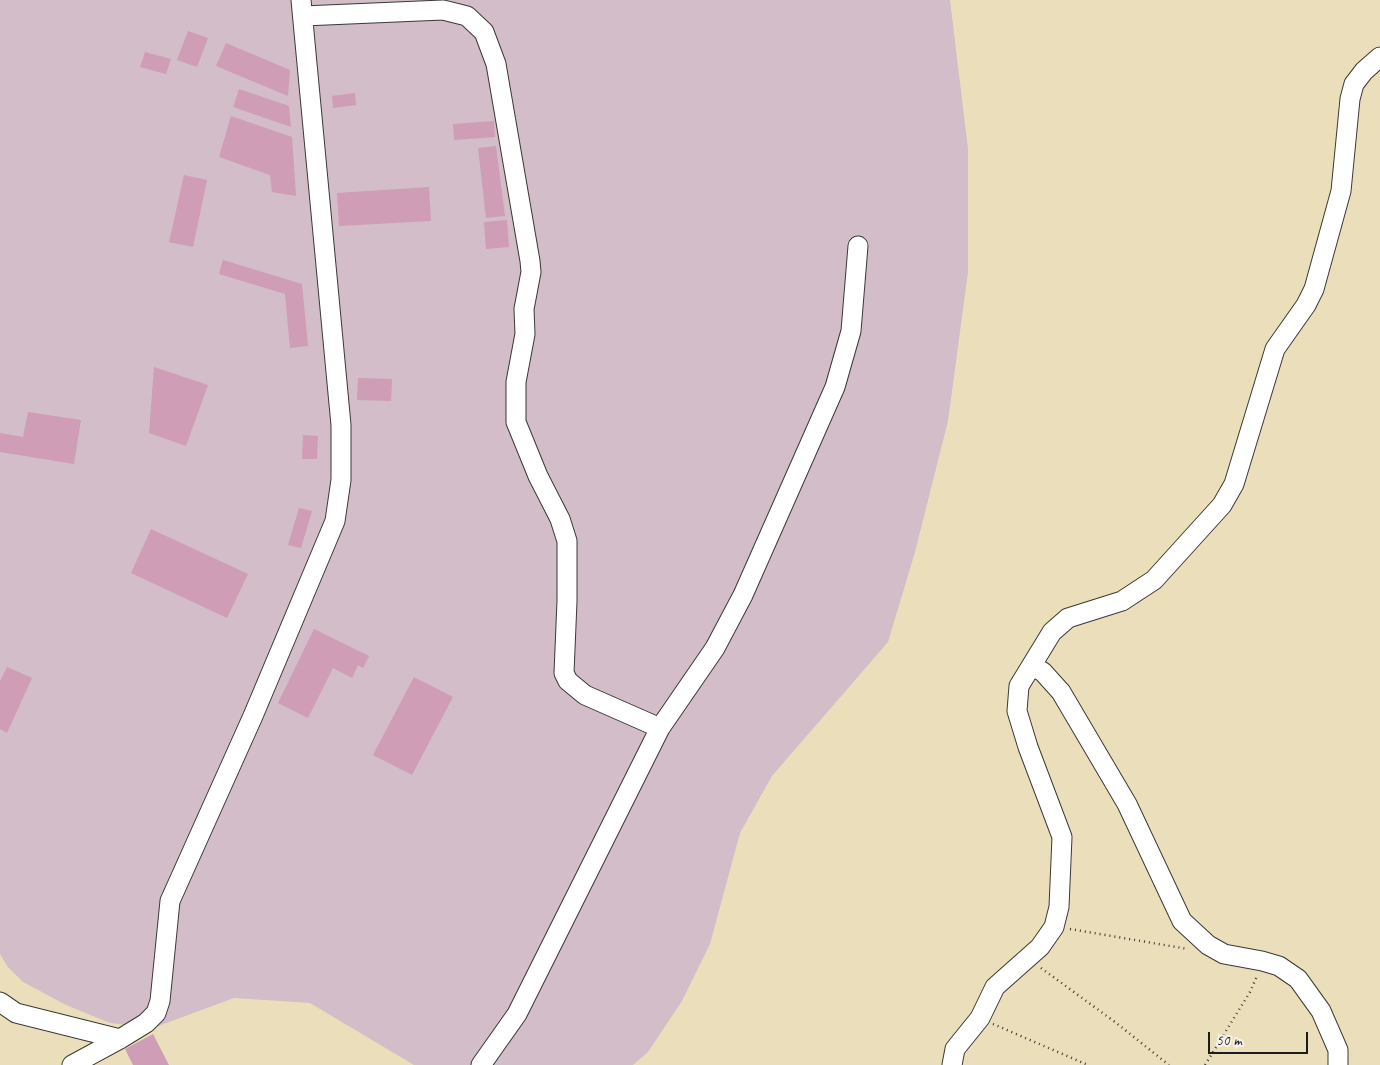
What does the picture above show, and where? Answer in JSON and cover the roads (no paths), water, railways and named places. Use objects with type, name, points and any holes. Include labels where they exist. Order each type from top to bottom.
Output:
[{"type":"street","points":[[72,1065],[146,1023],[156,1013],[160,1001],[170,901],[257,707],[335,521],[341,480],[341,425],[302,8],[443,10],[467,16],[484,32],[496,64],[531,272],[524,309],[525,334],[516,382],[516,422],[538,476],[560,519],[567,541],[564,673],[568,681],[585,695],[660,728]]},
{"type":"street","points":[[952,1065],[955,1048],[980,1018],[995,987],[1040,947],[1054,926],[1059,907],[1062,837],[1028,747],[1017,711],[1019,686],[1052,632],[1068,618],[1122,601],[1154,580],[1222,505],[1234,484],[1275,349],[1306,305],[1314,289],[1341,190],[1350,99],[1354,84],[1364,71],[1380,57]]},
{"type":"street","points":[[481,1065],[517,1014],[660,728],[715,648],[743,594],[835,387],[851,331],[858,246]]},
{"type":"street","points":[[1032,666],[1043,672],[1060,692],[1127,804],[1182,921],[1208,945],[1224,954],[1279,966],[1298,979],[1321,1011],[1338,1050],[1338,1065]]},
{"type":"street","points":[[0,1002],[8,1014],[120,1038]]}]
